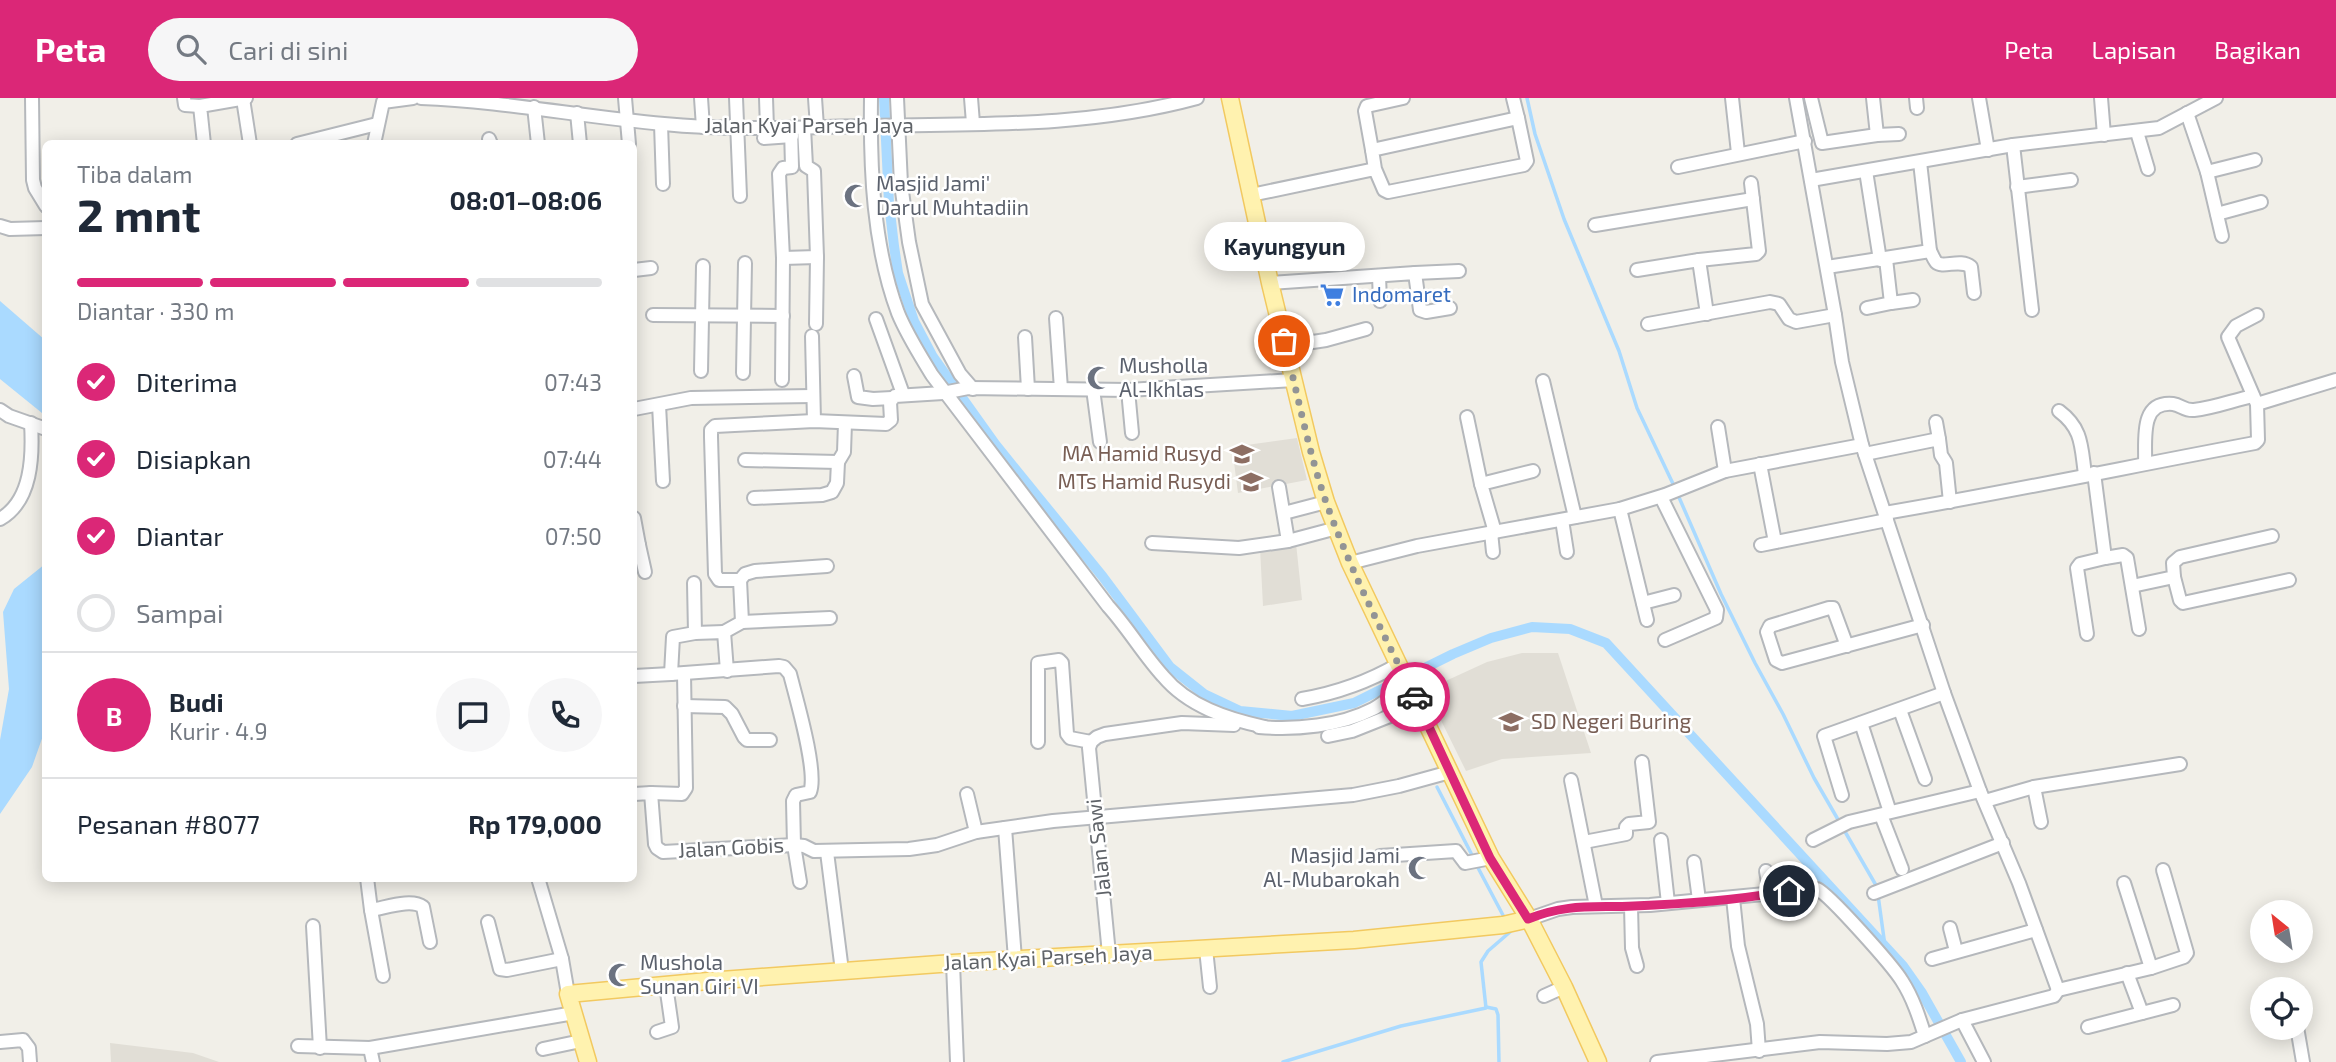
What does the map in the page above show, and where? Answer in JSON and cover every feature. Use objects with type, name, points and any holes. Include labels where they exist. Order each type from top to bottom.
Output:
[{"type":"main road","points":[[1230,98],[1270,283],[1311,452],[1326,502],[1350,563],[1399,665],[1399,692],[1442,774],[1481,861],[1528,919],[1553,992],[1598,1062]]},
{"type":"main road","name":"Jalan Kyai Parseh Jaya","points":[[568,994],[953,963],[1354,940],[1503,925],[1528,919]]},
{"type":"main road","points":[[568,994],[588,1062]]},
{"type":"street","points":[[32,98],[33,180],[42,199]]},
{"type":"street","points":[[184,98],[185,105],[200,106],[244,98],[249,140]]},
{"type":"street","points":[[375,140],[383,102],[413,98]]},
{"type":"street","name":"Jalan Kyai Parseh Jaya","points":[[421,98],[534,107],[661,124],[765,133],[873,126],[1068,120],[1113,115],[1197,98]]},
{"type":"street","points":[[625,98],[628,140]]},
{"type":"street","points":[[701,98],[703,127]]},
{"type":"street","points":[[736,98],[740,196]]},
{"type":"street","points":[[765,133],[766,98]]},
{"type":"street","points":[[799,166],[802,131],[815,98]]},
{"type":"street","points":[[871,98],[877,214],[884,262],[898,313],[914,345],[946,392],[1162,676],[1183,695],[1216,713],[1235,721],[1265,727]]},
{"type":"street","points":[[897,98],[895,126],[904,208],[922,304],[951,359],[970,388]]},
{"type":"street","points":[[971,98],[973,123]]},
{"type":"street","points":[[1403,98],[1367,106],[1365,111],[1375,169],[1384,190],[1388,192],[1524,165],[1527,161],[1513,98]]},
{"type":"street","points":[[1732,98],[1738,153]]},
{"type":"street","points":[[1796,98],[1842,362],[1864,450],[1944,693],[2058,990]]},
{"type":"street","points":[[1811,98],[1822,144],[1899,134]]},
{"type":"street","points":[[1873,98],[1877,135]]},
{"type":"street","points":[[1979,98],[1988,149]]},
{"type":"street","points":[[2101,98],[2104,135]]},
{"type":"street","points":[[1811,180],[2013,145],[2159,128],[2216,98]]},
{"type":"street","points":[[200,106],[204,140]]},
{"type":"street","points":[[534,107],[538,140]]},
{"type":"street","points":[[577,113],[580,140]]},
{"type":"street","points":[[2187,113],[2207,172],[2222,236]]},
{"type":"street","points":[[1372,150],[1518,118]]},
{"type":"street","points":[[312,140],[377,124]]},
{"type":"street","points":[[661,124],[663,184]]},
{"type":"street","points":[[802,131],[830,135]]},
{"type":"street","points":[[2137,132],[2148,169]]},
{"type":"street","points":[[1678,167],[1805,141]]},
{"type":"street","points":[[2013,145],[2032,310]]},
{"type":"street","points":[[2207,172],[2255,160]]},
{"type":"street","points":[[1920,162],[1930,251],[1937,263],[1942,265],[1967,263],[1971,267],[1974,293]]},
{"type":"street","points":[[782,380],[783,258],[779,174],[783,169],[799,166],[814,172],[817,257],[814,421]]},
{"type":"street","points":[[1251,195],[1375,169]]},
{"type":"street","points":[[1866,171],[1891,303]]},
{"type":"street","points":[[2017,187],[2071,180]]},
{"type":"street","points":[[1636,270],[1756,254],[1759,251],[1751,183]]},
{"type":"street","points":[[1595,225],[1753,199]]},
{"type":"street","points":[[2217,214],[2261,202]]},
{"type":"street","points":[[0,226],[10,229],[42,228]]},
{"type":"street","points":[[1827,267],[1930,251]]},
{"type":"street","points":[[783,258],[817,257]]},
{"type":"street","points":[[1699,260],[1707,314]]},
{"type":"street","points":[[743,373],[745,263]]},
{"type":"street","points":[[701,371],[703,266]]},
{"type":"street","points":[[637,270],[651,268]]},
{"type":"street","points":[[1270,283],[1459,271]]},
{"type":"street","points":[[1415,273],[1420,310],[1426,312],[1450,308]]},
{"type":"street","points":[[1379,276],[1380,302]]},
{"type":"street","points":[[1867,308],[1913,300]]},
{"type":"street","points":[[1648,324],[1770,302],[1779,304],[1789,319],[1796,322],[1835,315]]},
{"type":"street","points":[[1761,545],[2089,473],[2255,443],[2258,440],[2255,400],[2228,337],[2236,326],[2257,315]]},
{"type":"street","points":[[653,316],[783,316]]},
{"type":"street","points":[[1056,318],[1061,389]]},
{"type":"street","points":[[827,566],[755,571],[740,580],[719,580],[715,575],[711,430],[721,425],[814,421],[890,423],[897,396],[876,319]]},
{"type":"street","points":[[1286,346],[1326,340],[1366,329]]},
{"type":"street","points":[[1025,337],[1028,389]]},
{"type":"street","points":[[854,376],[858,397],[873,400],[970,388],[1128,390],[1294,380]]},
{"type":"street","points":[[2145,463],[2147,421],[2154,408],[2173,404],[2184,410],[2196,410],[2255,400],[2336,380]]},
{"type":"street","points":[[1544,381],[1569,518],[1567,552]]},
{"type":"street","points":[[1093,389],[1100,442]]},
{"type":"street","points":[[1128,390],[1132,433]]},
{"type":"street","points":[[637,409],[691,398],[813,396]]},
{"type":"street","points":[[659,405],[663,481]]},
{"type":"street","points":[[2059,411],[2070,419],[2078,432],[2089,473],[2105,558]]},
{"type":"street","points":[[0,427],[5,413],[42,428]]},
{"type":"street","points":[[1467,417],[1493,532],[1493,552]]},
{"type":"street","points":[[1936,422],[1941,455],[1946,463],[1950,502]]},
{"type":"street","points":[[0,519],[15,509],[26,485],[33,456],[30,423]]},
{"type":"street","points":[[754,498],[822,495],[832,492],[838,482],[838,462],[845,452],[845,423]]},
{"type":"street","points":[[1718,427],[1725,471]]},
{"type":"street","points":[[1350,563],[1417,546],[1620,509],[1663,496],[1725,471],[1939,439]]},
{"type":"street","points":[[745,460],[838,462]]},
{"type":"street","points":[[1759,464],[1775,542]]},
{"type":"street","points":[[1480,484],[1533,471]]},
{"type":"street","points":[[1279,487],[1288,541]]},
{"type":"street","points":[[1663,496],[1717,610],[1716,618],[1665,640]]},
{"type":"street","points":[[1284,513],[1326,502]]},
{"type":"street","points":[[1620,509],[1647,620]]},
{"type":"street","points":[[1152,543],[1239,548],[1288,541],[1337,528]]},
{"type":"street","points":[[2272,536],[2179,556],[2173,563],[2180,600],[2183,603],[2289,580]]},
{"type":"street","points":[[637,549],[645,572]]},
{"type":"street","points":[[2087,634],[2078,566],[2105,558],[2126,556],[2140,629]]},
{"type":"street","points":[[2132,586],[2174,577]]},
{"type":"street","points":[[740,580],[742,622]]},
{"type":"street","points":[[694,583],[695,633]]},
{"type":"street","points":[[1643,603],[1674,595]]},
{"type":"street","points":[[1847,646],[1833,608],[1767,629],[1778,662],[1847,646],[1923,625]]},
{"type":"street","points":[[637,794],[682,794],[686,788],[684,706],[673,637],[724,632],[742,622],[830,618]]},
{"type":"street","points":[[724,632],[727,671]]},
{"type":"street","points":[[1038,742],[1038,663],[1059,660],[1062,663],[1067,736],[1091,742],[1105,734],[1182,723],[1286,727],[1338,722],[1375,708],[1399,692]]},
{"type":"street","points":[[1302,699],[1328,695],[1356,686],[1399,665]]},
{"type":"street","points":[[637,676],[779,666],[784,667],[790,674],[805,735],[812,784],[810,792],[794,797],[794,845],[800,882]]},
{"type":"street","points":[[1842,795],[1824,736],[1944,693]]},
{"type":"street","points":[[684,706],[724,707],[732,714],[747,740],[770,740]]},
{"type":"street","points":[[1900,709],[1925,779]]},
{"type":"street","points":[[1328,736],[1408,710]]},
{"type":"street","points":[[1861,723],[1902,869]]},
{"type":"street","name":"Jalan Sawi","points":[[1091,742],[1089,748],[1109,954]]},
{"type":"street","points":[[1584,842],[1626,834],[1629,824],[1649,822],[1642,762]]},
{"type":"street","points":[[1813,839],[1834,827],[1884,810],[2180,764]]},
{"type":"street","name":"Jalan Gobis","points":[[651,793],[655,844],[663,852],[794,845],[827,852],[909,849],[937,845],[976,832],[1053,821],[1315,800],[1379,790],[1442,774]]},
{"type":"street","points":[[1571,780],[1596,906]]},
{"type":"street","points":[[2034,787],[2041,822]]},
{"type":"street","points":[[967,794],[976,832]]},
{"type":"street","points":[[1005,828],[1015,959]]},
{"type":"street","points":[[1661,840],[1668,903]]},
{"type":"street","points":[[1878,891],[2003,843]]},
{"type":"street","points":[[1380,856],[1456,850],[1465,863],[1481,861]]},
{"type":"street","points":[[827,852],[842,971]]},
{"type":"street","points":[[1695,862],[1699,900]]},
{"type":"street","points":[[1657,1062],[1820,1042],[1911,1042],[1959,1022],[2054,996],[2058,990],[2151,968],[2184,957],[2187,953],[2163,870]]},
{"type":"street","points":[[1766,871],[1770,894]]},
{"type":"street","points":[[368,882],[383,976]]},
{"type":"street","points":[[539,882],[562,959],[568,994]]},
{"type":"street","points":[[2124,883],[2151,968]]},
{"type":"street","points":[[1528,919],[1558,909],[1733,898],[1809,888],[1822,891],[1896,973],[1917,1012],[1926,1036]]},
{"type":"street","points":[[1733,898],[1738,946],[1758,1024],[1759,1051]]},
{"type":"street","points":[[371,910],[418,903],[423,907],[430,942]]},
{"type":"street","points":[[1631,906],[1632,948],[1637,966]]},
{"type":"street","points":[[488,922],[500,969],[507,970],[562,959]]},
{"type":"street","points":[[313,926],[328,1052]]},
{"type":"street","points":[[1950,928],[1956,951]]},
{"type":"street","points":[[1932,960],[2036,930]]},
{"type":"street","points":[[1206,949],[1210,987]]},
{"type":"street","points":[[953,963],[957,1062]]},
{"type":"street","points":[[2127,973],[2142,1013]]},
{"type":"street","points":[[657,1032],[671,1029],[672,1026],[666,985]]},
{"type":"street","points":[[2088,1027],[2173,1005]]},
{"type":"street","points":[[298,1046],[328,1052],[370,1048],[574,1013]]},
{"type":"street","points":[[1959,1022],[1984,1062]]},
{"type":"street","points":[[0,1042],[23,1040],[29,1048],[30,1062]]},
{"type":"street","points":[[2299,1040],[2303,1062]]},
{"type":"street","points":[[542,1049],[581,1041]]},
{"type":"street","points":[[370,1048],[373,1062]]},
{"type":"shaded area","points":[[1297,438],[1307,480],[1238,493],[1232,447]]},
{"type":"shaded area","points":[[1296,543],[1302,600],[1263,606],[1260,548]]},
{"type":"shaded area","name":"SD Negeri Buring","points":[[1522,653],[1558,653],[1591,753],[1502,759],[1466,771],[1426,690],[1487,662]]},
{"type":"shaded area","points":[[110,1043],[193,1053],[219,1062],[111,1062]]},
{"type":"water","points":[[0,301],[42,337],[42,413],[0,379]]},
{"type":"water","points":[[42,566],[42,739],[32,767],[0,814],[0,740],[9,689],[3,612],[14,589]]},
{"type":"waterway","points":[[884,98],[894,246],[898,273],[914,321],[933,357],[995,444],[1103,577],[1170,667],[1204,694],[1240,711],[1292,716],[1354,703],[1453,654],[1491,638],[1532,627],[1570,629],[1606,643],[1903,966],[1922,993],[1961,1062]]},
{"type":"waterway","points":[[1527,98],[1535,134],[1564,219],[1619,351],[1637,408],[1675,488]]},
{"type":"waterway","points":[[1678,495],[1721,594],[1755,663],[1814,778],[1877,887]]},
{"type":"waterway","points":[[1437,787],[1473,857]]},
{"type":"waterway","points":[[1476,864],[1505,919]]},
{"type":"waterway","points":[[1878,895],[1885,946]]},
{"type":"waterway","points":[[1283,1062],[1401,1026],[1486,1008],[1481,962],[1488,951],[1510,932]]},
{"type":"waterway","points":[[1486,1007],[1496,1009],[1498,1015],[1499,1062]]},
{"type":"way so far","points":[[1284,341],[1326,502],[1350,563],[1415,697]]},
{"type":"place","name":"Masjid Jami' Darul Muhtadiin","points":[[856,196]]},
{"type":"place","name":"Indomaret","points":[[1332,295]]},
{"type":"place","name":"Kayungyun","points":[[1284,341]]},
{"type":"place","name":"Musholla Al-Ikhlas","points":[[1099,378]]},
{"type":"place","name":"MA Hamid Rusyd","points":[[1242,454]]},
{"type":"place","name":"MTs Hamid Rusydi","points":[[1251,482]]},
{"type":"place","name":"SD Negeri Buring","points":[[1511,722]]},
{"type":"place","name":"Masjid Jami Al-Mubarokah","points":[[1420,868]]},
{"type":"place","name":"Mushola Sunan Giri VI","points":[[620,975]]},
{"type":"route","points":[[1415,697],[1490,858],[1528,919],[1545,912],[1572,907],[1650,905],[1789,891]]}]
